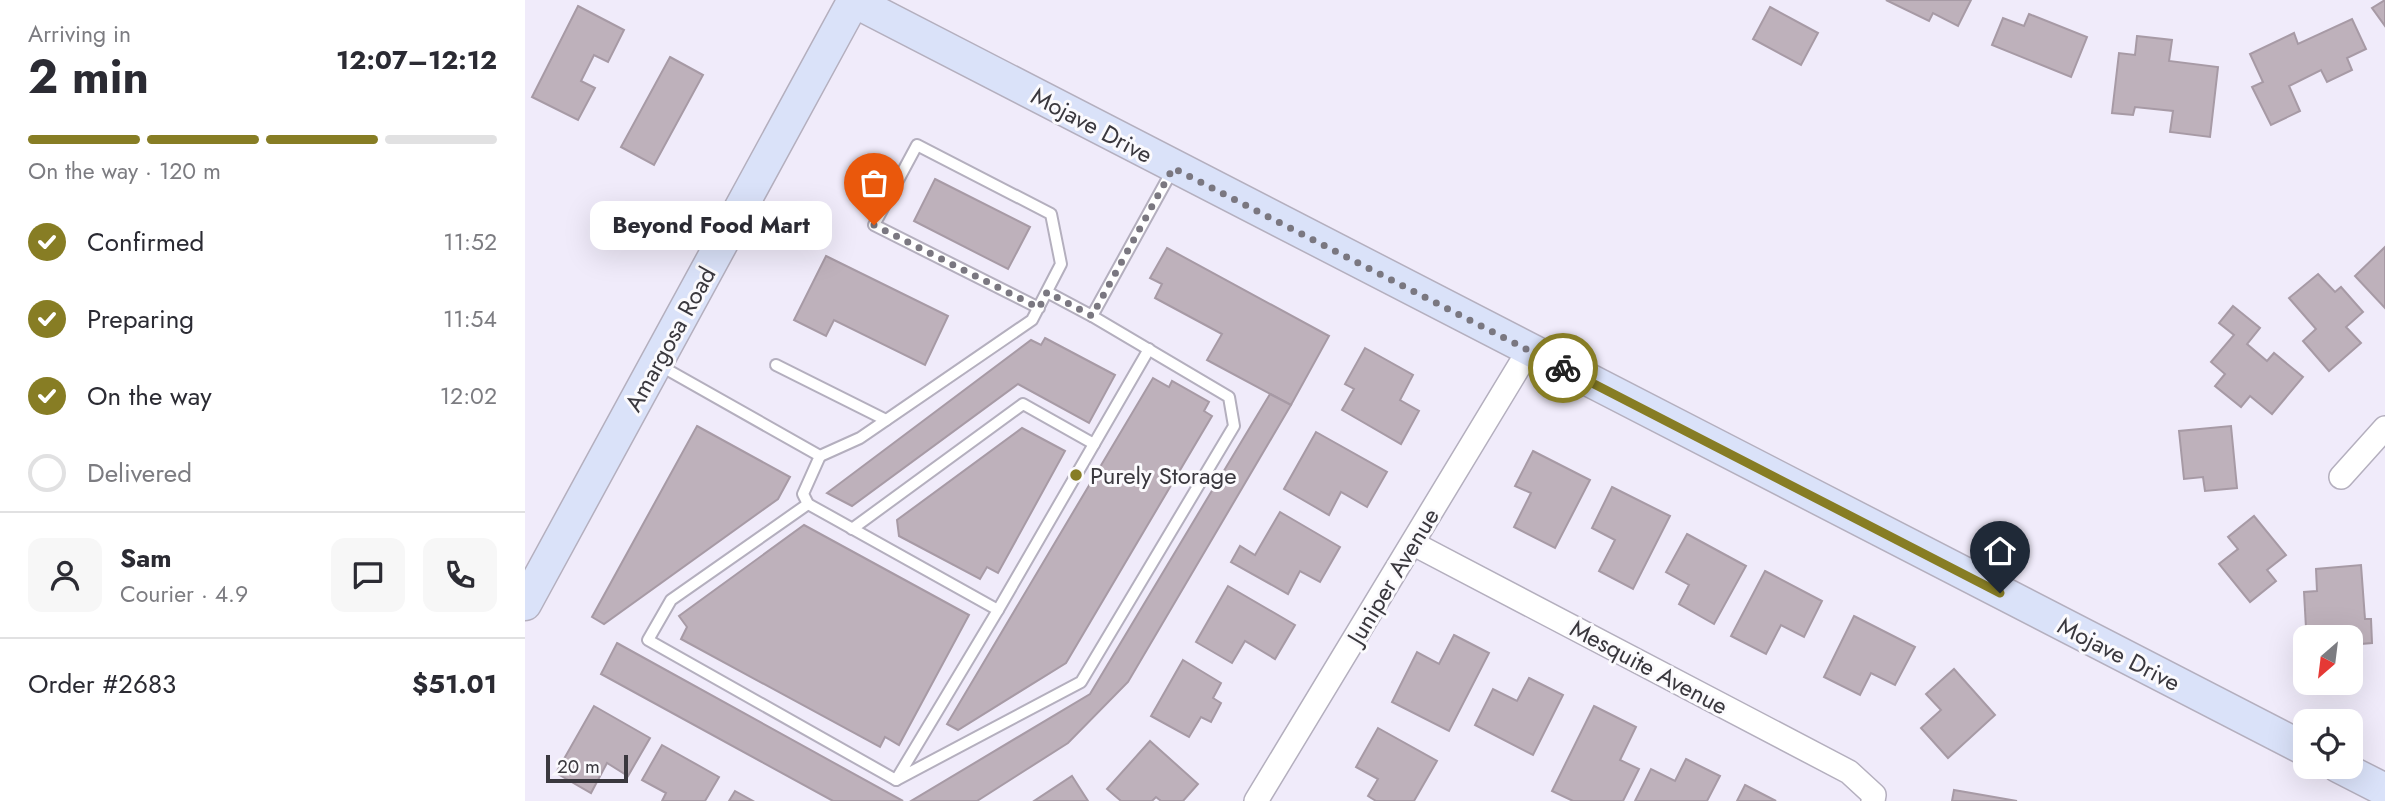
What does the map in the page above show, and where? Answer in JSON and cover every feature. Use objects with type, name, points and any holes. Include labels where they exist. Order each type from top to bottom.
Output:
[{"type":"main road","name":"Mojave Drive","points":[[853,0],[1173,168],[2293,743]]},
{"type":"main road","name":"Amargosa Road","points":[[525,604],[853,0]]},
{"type":"main road","points":[[2363,779],[2385,790]]},
{"type":"street","name":"Juniper Avenue","points":[[1256,801],[1529,350]]},
{"type":"street","points":[[2341,477],[2385,428]]},
{"type":"street","name":"Mesquite Avenue","points":[[1414,544],[1849,772],[1874,795],[1873,801]]},
{"type":"lane","points":[[998,610],[808,504],[803,494],[820,456],[859,438],[1032,320],[1039,308],[1062,264],[1051,214],[916,145],[874,225],[1039,308]]},
{"type":"lane","points":[[1092,316],[1173,168]]},
{"type":"lane","points":[[896,780],[1081,682],[1234,426],[1229,397],[1047,292]]},
{"type":"lane","points":[[896,780],[1149,349]]},
{"type":"lane","points":[[657,363],[820,456]]},
{"type":"lane","points":[[776,365],[887,420]]},
{"type":"lane","points":[[852,529],[1023,404],[1094,444]]},
{"type":"lane","points":[[808,504],[671,600],[648,640],[896,780]]},
{"type":"building","points":[[1886,0],[1971,0],[1958,26],[1933,13],[1929,21]]},
{"type":"building","points":[[2385,0],[2385,26],[2372,8]]},
{"type":"building","points":[[578,6],[624,30],[608,62],[594,55],[581,81],[595,88],[578,120],[532,97]]},
{"type":"building","points":[[1770,7],[1818,33],[1801,65],[1753,39]]},
{"type":"building","points":[[2029,14],[2087,37],[2071,77],[1992,45],[2003,18],[2024,26]]},
{"type":"building","points":[[2352,19],[2366,49],[2347,58],[2352,70],[2327,82],[2321,70],[2289,86],[2300,111],[2271,125],[2252,87],[2263,82],[2250,54],[2294,33],[2298,44]]},
{"type":"building","points":[[2137,36],[2172,40],[2169,61],[2218,67],[2210,137],[2170,132],[2173,111],[2135,107],[2133,115],[2112,113],[2119,53],[2135,55]]},
{"type":"building","points":[[670,57],[703,75],[654,165],[621,147]]},
{"type":"building","points":[[935,179],[1030,227],[1008,269],[914,221]]},
{"type":"building","points":[[2385,247],[2385,308],[2355,276]]},
{"type":"building","points":[[1167,248],[1329,336],[1291,405],[1207,360],[1222,334],[1155,298],[1162,284],[1150,278]]},
{"type":"building","points":[[826,256],[948,316],[925,365],[834,320],[826,336],[794,320]]},
{"type":"building","points":[[2318,274],[2335,292],[2341,287],[2363,312],[2346,327],[2361,343],[2329,371],[2303,341],[2316,329],[2289,298]]},
{"type":"building","points":[[2233,306],[2260,328],[2247,344],[2267,361],[2274,353],[2303,377],[2272,414],[2250,396],[2241,407],[2215,386],[2225,374],[2211,362],[2234,335],[2219,323]]},
{"type":"building","points":[[1045,338],[1115,375],[1089,423],[1018,384],[852,506],[827,493],[1031,340],[1041,345]]},
{"type":"building","points":[[1365,348],[1413,375],[1400,400],[1419,411],[1401,444],[1342,410],[1354,389],[1345,384]]},
{"type":"building","points":[[1153,378],[1169,387],[1172,381],[1209,402],[1204,411],[1212,416],[1066,663],[958,730],[947,724]]},
{"type":"building","points":[[1270,394],[1291,405],[1128,682],[1068,743],[977,801],[911,801],[1090,694]]},
{"type":"building","points":[[697,426],[790,477],[778,499],[604,624],[592,617]]},
{"type":"building","points":[[2231,426],[2237,488],[2205,491],[2203,477],[2184,479],[2179,431]]},
{"type":"building","points":[[1022,428],[1065,451],[998,573],[987,567],[980,579],[899,536],[897,520]]},
{"type":"building","points":[[1316,432],[1387,472],[1367,507],[1341,492],[1329,515],[1284,489]]},
{"type":"building","points":[[1533,451],[1590,480],[1555,548],[1514,527],[1531,493],[1515,486]]},
{"type":"building","points":[[1612,487],[1670,516],[1633,589],[1599,571],[1615,540],[1592,528]]},
{"type":"building","points":[[1280,512],[1340,547],[1320,582],[1300,571],[1288,594],[1231,562],[1240,546],[1255,555]]},
{"type":"building","points":[[2254,516],[2286,555],[2267,570],[2276,581],[2250,602],[2219,564],[2238,549],[2228,537]]},
{"type":"building","points":[[804,525],[969,615],[899,745],[885,737],[880,747],[681,639],[687,627],[679,616]]},
{"type":"building","points":[[1687,534],[1746,566],[1714,624],[1679,604],[1689,585],[1666,572]]},
{"type":"building","points":[[2361,565],[2365,619],[2371,619],[2372,643],[2363,644],[2363,625],[2306,625],[2304,592],[2317,591],[2316,569]]},
{"type":"building","points":[[1765,571],[1822,601],[1804,637],[1781,625],[1766,654],[1731,636]]},
{"type":"building","points":[[1228,586],[1295,625],[1275,659],[1245,641],[1232,663],[1196,642]]},
{"type":"building","points":[[1854,616],[1915,647],[1895,685],[1871,673],[1860,695],[1824,677]]},
{"type":"building","points":[[1454,635],[1489,653],[1449,731],[1392,702],[1417,652],[1439,664]]},
{"type":"building","points":[[617,643],[903,801],[833,801],[601,674]]},
{"type":"building","points":[[1183,660],[1221,683],[1213,698],[1221,703],[1211,722],[1201,717],[1189,737],[1151,716]]},
{"type":"building","points":[[1954,669],[1995,715],[1948,758],[1921,728],[1941,710],[1926,694]]},
{"type":"building","points":[[1529,678],[1563,695],[1533,755],[1475,725],[1493,689],[1517,701]]},
{"type":"building","points":[[594,706],[650,738],[628,776],[607,763],[591,793],[556,773]]},
{"type":"building","points":[[1594,706],[1636,727],[1620,760],[1639,769],[1623,801],[1573,801],[1552,791]]},
{"type":"building","points":[[1378,728],[1437,761],[1414,801],[1376,801],[1368,796],[1378,779],[1356,767]]},
{"type":"building","points":[[1150,741],[1198,784],[1183,801],[1161,801],[1156,797],[1152,801],[1121,801],[1107,789]]},
{"type":"building","points":[[662,745],[719,777],[705,801],[662,801],[666,793],[642,780]]},
{"type":"building","points":[[1686,759],[1720,776],[1707,801],[1635,801],[1651,769],[1675,781]]},
{"type":"building","points":[[1072,776],[1088,801],[1034,801]]},
{"type":"building","points":[[1745,785],[1776,801],[1737,801]]},
{"type":"building","points":[[1954,790],[2017,801],[1952,801]]},
{"type":"building","points":[[735,791],[753,801],[729,801]]},
{"type":"way so far","points":[[874,225],[1039,308],[1047,292],[1092,316],[1173,168],[1563,368]]},
{"type":"place","name":"Beyond Food Mart","points":[[874,225]]},
{"type":"place","name":"Purely Storage","points":[[1076,475]]},
{"type":"route","points":[[1563,368],[2000,593]]}]
